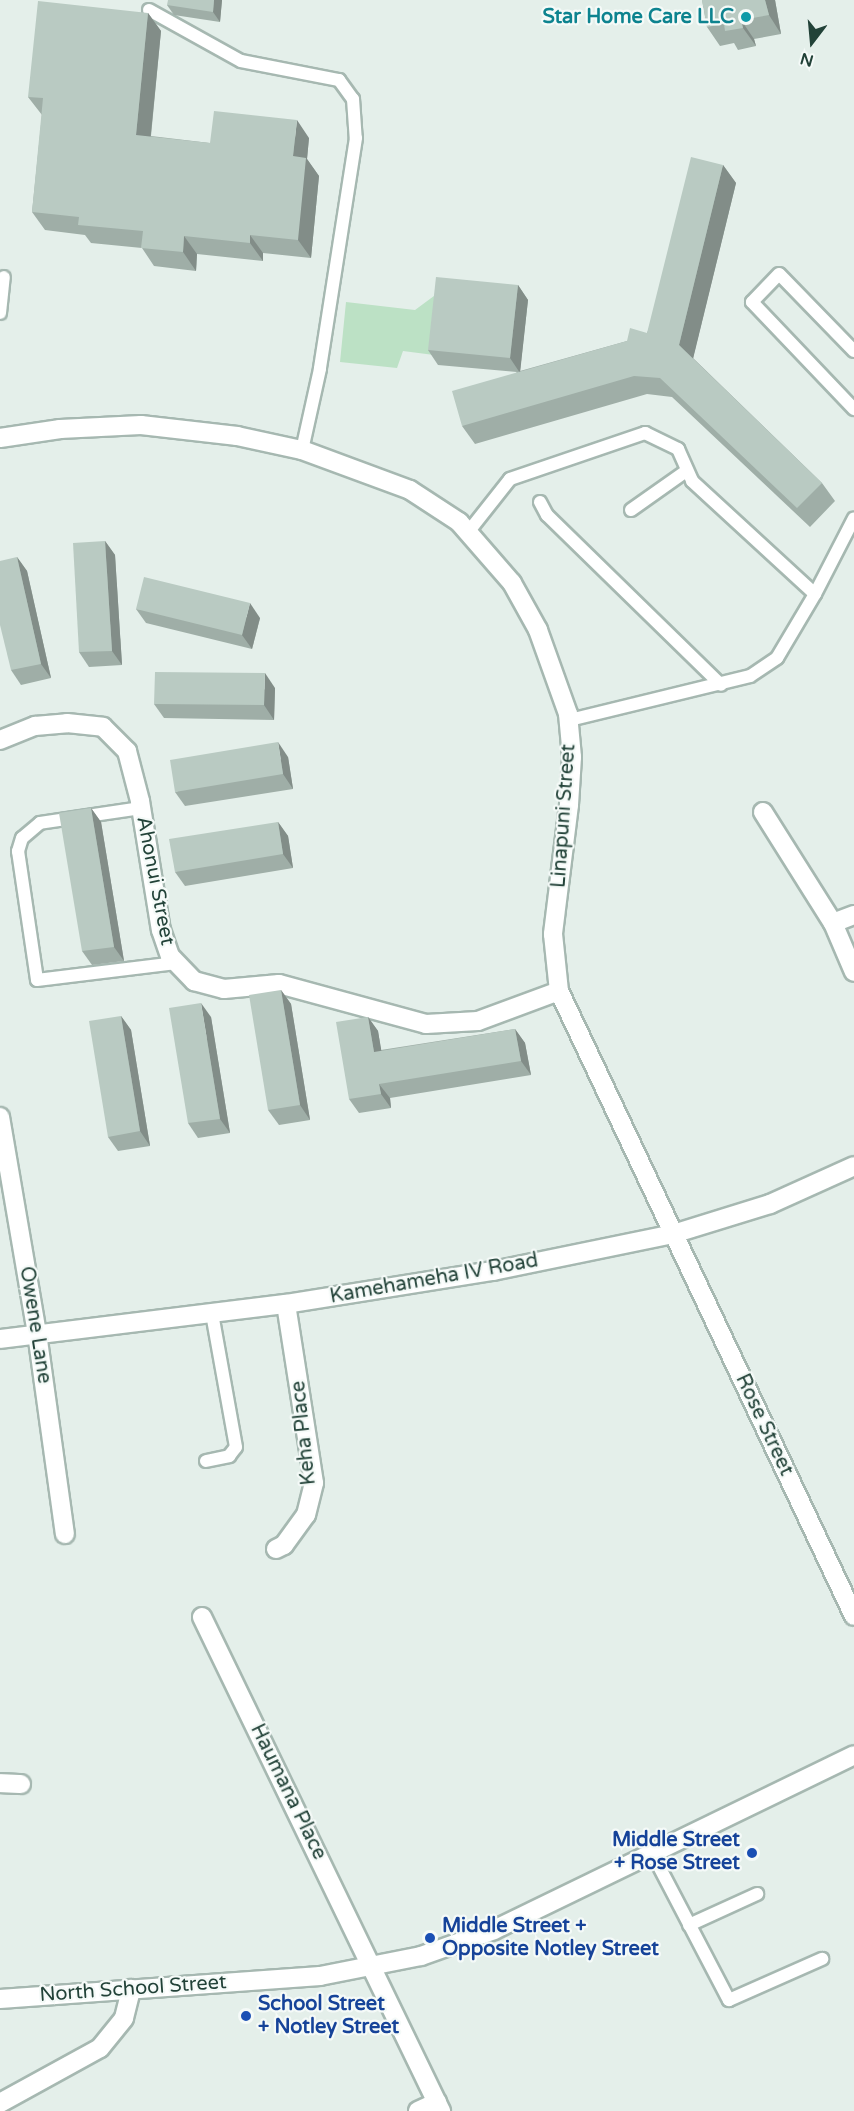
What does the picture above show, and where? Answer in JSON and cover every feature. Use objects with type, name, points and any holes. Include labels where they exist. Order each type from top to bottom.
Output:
[{"type":"street","name":"Linapuni Street","points":[[0,438],[60,429],[141,425],[237,436],[302,450],[410,490],[469,531],[512,583],[538,630],[569,720],[569,796],[553,934],[559,991],[673,1234]]},
{"type":"street","name":"Ahonui Street","points":[[0,740],[35,726],[67,723],[103,727],[127,751],[141,808],[161,930],[176,963],[194,981],[224,989],[279,984],[426,1024],[478,1021],[559,991]]},
{"type":"street","points":[[763,812],[833,923],[854,972]]},
{"type":"street","points":[[833,923],[854,915]]},
{"type":"street","name":"Owene Lane","points":[[0,1117],[37,1333],[65,1534]]},
{"type":"street","name":"Kamehameha IV Road","points":[[0,1339],[286,1304],[493,1271],[673,1234],[770,1204],[854,1166]]},
{"type":"street","name":"Rose Street","points":[[673,1234],[854,1616]]},
{"type":"street","name":"Keha Place","points":[[276,1550],[284,1545],[306,1515],[314,1483],[286,1304]]},
{"type":"street","name":"Haumana Place","points":[[202,1617],[374,1967],[439,2107]]},
{"type":"street","name":"North School Street","points":[[0,1999],[320,1976],[421,1956],[494,1930],[854,1755]]},
{"type":"street","points":[[0,1783],[21,1784]]},
{"type":"street","points":[[0,2103],[85,2059],[99,2048],[124,2018],[131,1989]]},
{"type":"street","points":[[418,2111],[439,2107]]},
{"type":"lane","points":[[149,10],[241,61],[339,80],[353,99],[356,138],[320,369],[302,450]]},
{"type":"lane","points":[[854,351],[779,274],[752,303],[854,409]]},
{"type":"lane","points":[[0,313],[4,277]]},
{"type":"lane","points":[[469,531],[510,479],[645,433],[678,449],[692,481],[815,594]]},
{"type":"lane","points":[[631,510],[686,471]]},
{"type":"lane","points":[[540,502],[547,515],[721,686]]},
{"type":"lane","points":[[569,720],[740,681],[777,658],[815,594],[854,518]]},
{"type":"lane","points":[[141,808],[40,823],[22,838],[18,851],[37,980],[176,963]]},
{"type":"lane","points":[[206,1461],[229,1456],[236,1447],[212,1313]]},
{"type":"lane","points":[[652,1853],[729,2000],[822,1959]]},
{"type":"lane","points":[[689,1925],[757,1894]]},
{"type":"green space","points":[[438,293],[434,355],[403,351],[397,368],[340,362],[346,302],[415,310]]},
{"type":"building","points":[[168,0],[214,0],[213,12],[167,5]]},
{"type":"building","points":[[702,0],[765,0],[769,15],[741,20],[743,28],[725,31],[724,24],[707,27]]},
{"type":"building","points":[[38,1],[148,13],[136,135],[210,143],[214,111],[297,120],[293,156],[306,158],[298,240],[250,235],[250,243],[184,236],[183,252],[141,248],[143,231],[78,225],[79,217],[32,212],[43,98],[28,97]]},
{"type":"building","points":[[691,157],[723,165],[679,345],[822,483],[797,508],[660,378],[634,376],[462,426],[452,391],[627,341],[630,328],[647,333]]},
{"type":"building","points":[[436,277],[518,285],[510,358],[428,350]]},
{"type":"building","points":[[105,541],[112,651],[79,652],[73,543]]},
{"type":"building","points":[[17,557],[41,664],[11,670],[0,625],[0,561]]},
{"type":"building","points":[[144,577],[250,603],[242,635],[136,609]]},
{"type":"building","points":[[155,672],[265,673],[264,705],[154,704]]},
{"type":"building","points":[[278,742],[283,774],[175,792],[170,760]]},
{"type":"building","points":[[91,808],[114,947],[82,951],[59,813]]},
{"type":"building","points":[[278,822],[283,854],[175,872],[169,839]]},
{"type":"building","points":[[281,990],[300,1105],[268,1110],[249,995]]},
{"type":"building","points":[[201,1003],[220,1119],[188,1123],[169,1008]]},
{"type":"building","points":[[121,1016],[140,1131],[108,1137],[89,1021]]},
{"type":"building","points":[[368,1017],[374,1052],[515,1029],[521,1061],[379,1084],[381,1094],[349,1099],[336,1022]]},
{"type":"place","name":"Star Home Care LLC","points":[[746,17]]},
{"type":"place","name":"Middle Street + Rose Street","points":[[752,1853]]},
{"type":"place","name":"Middle Street + Opposite Notley Street","points":[[430,1938]]},
{"type":"place","name":"School Street + Notley Street","points":[[246,2016]]}]
